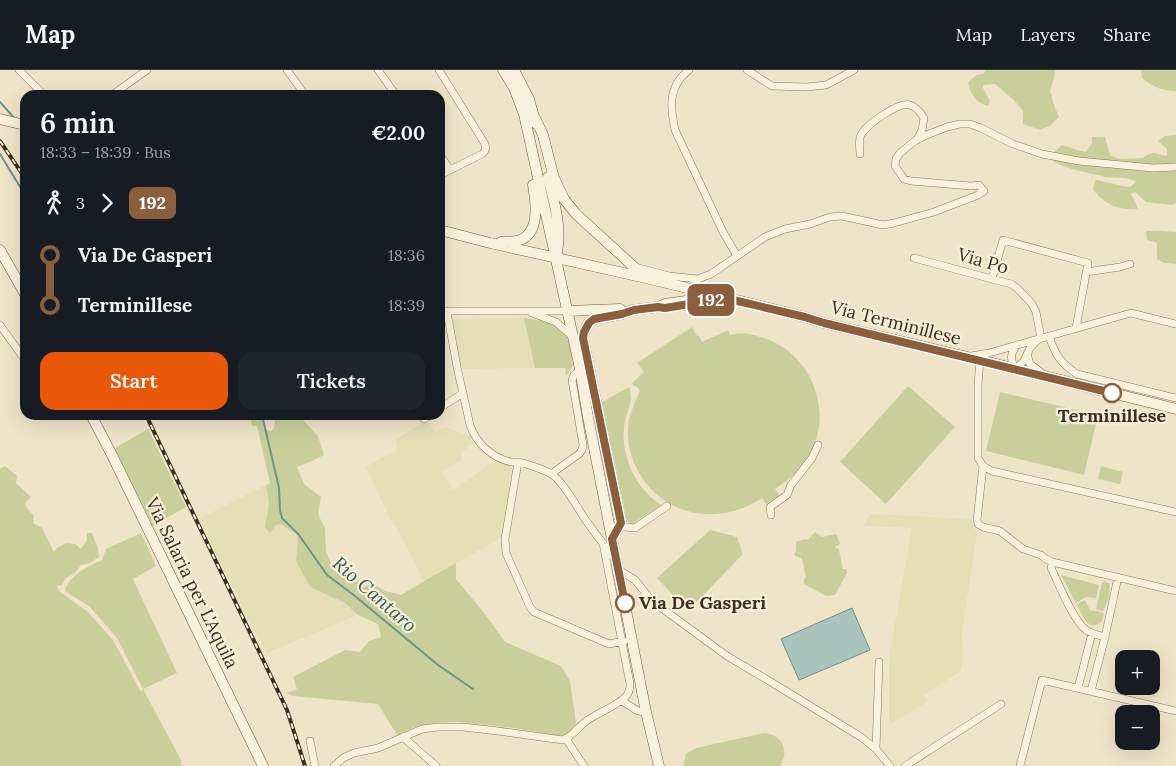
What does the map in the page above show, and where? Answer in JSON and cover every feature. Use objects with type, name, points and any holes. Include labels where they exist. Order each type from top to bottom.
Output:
[{"type":"street","points":[[19,70],[39,90]]},
{"type":"street","points":[[119,90],[147,70]]},
{"type":"street","points":[[287,70],[301,90]]},
{"type":"street","points":[[378,70],[392,90]]},
{"type":"street","points":[[439,70],[486,148],[482,154],[445,172]]},
{"type":"street","points":[[334,766],[343,758],[354,753],[378,748],[422,729],[438,726],[463,727],[563,740],[570,738],[587,720],[622,700],[630,690],[580,370],[524,114],[514,88],[503,70]]},
{"type":"street","points":[[514,70],[529,99],[535,118],[555,208],[559,243],[555,258]]},
{"type":"street","points":[[689,70],[682,76],[675,87],[671,102],[675,130],[723,232],[738,256]]},
{"type":"street","points":[[747,70],[772,86],[807,88],[826,85],[854,70]]},
{"type":"street","points":[[860,154],[859,143],[865,130],[888,112],[905,104],[910,104],[924,118],[922,130],[916,140]]},
{"type":"street","points":[[490,243],[518,241],[531,231],[534,222],[536,208],[524,114]]},
{"type":"street","points":[[535,118],[543,135],[554,178],[564,199],[576,214],[646,278]]},
{"type":"street","points":[[0,119],[20,126]]},
{"type":"street","points":[[0,124],[20,126]]},
{"type":"street","points":[[635,267],[669,276],[698,279],[711,274],[765,237],[785,230],[830,217],[842,216],[883,225],[934,212],[970,199],[984,191],[979,185],[911,181],[904,179],[895,166],[900,153],[916,140],[947,126],[970,124],[1013,144],[1042,154],[1079,162],[1153,168],[1176,167]]},
{"type":"street","points":[[445,163],[450,170]]},
{"type":"street","points":[[445,231],[555,258]]},
{"type":"street","points":[[992,278],[1003,240],[1088,263],[1076,328]]},
{"type":"street","points":[[0,250],[20,285]]},
{"type":"street","name":"Via Terminillese","points":[[555,258],[692,289],[1176,409]]},
{"type":"street","name":"Via Po","points":[[914,258],[1011,284],[1032,304],[1036,312],[1041,338]]},
{"type":"street","points":[[561,282],[564,270],[574,262]]},
{"type":"street","points":[[1086,272],[1120,268],[1130,264]]},
{"type":"street","points":[[667,506],[635,528],[625,527],[621,523],[583,338],[589,323],[594,319],[688,300],[692,295],[692,289]]},
{"type":"street","points":[[658,307],[665,308],[725,298]]},
{"type":"street","points":[[445,312],[624,308],[634,310]]},
{"type":"street","points":[[524,311],[556,322],[573,337]]},
{"type":"street","points":[[966,357],[989,353],[1131,313],[1176,324]]},
{"type":"street","points":[[445,316],[470,425],[477,441],[495,456],[551,474],[608,541],[618,566],[646,712],[659,766]]},
{"type":"street","points":[[0,325],[20,353]]},
{"type":"street","points":[[1048,336],[1055,352],[1066,367],[1077,374],[1176,398]]},
{"type":"street","points":[[1017,344],[1011,356],[1015,369],[1024,361],[1030,348],[1041,338]]},
{"type":"street","points":[[1027,354],[1030,364],[1049,377]]},
{"type":"street","points":[[980,360],[978,458],[983,466],[992,471],[1176,512]]},
{"type":"street","points":[[551,474],[582,450],[583,445],[572,380],[574,375],[580,370]]},
{"type":"street","points":[[445,405],[463,393]]},
{"type":"street","name":"Via Salaria per L'Aquila","points":[[94,420],[263,766]]},
{"type":"street","points":[[771,515],[770,506],[787,495],[791,485],[812,458],[818,445]]},
{"type":"street","points":[[518,462],[505,546],[506,553],[530,607],[534,612],[609,644],[632,638]]},
{"type":"street","points":[[983,466],[978,524],[1000,531],[1023,549],[1041,555],[1052,562],[1176,591]]},
{"type":"street","points":[[608,541],[621,523]]},
{"type":"street","points":[[1052,562],[1051,568],[1076,619],[1084,628],[1092,633],[1105,637]]},
{"type":"street","points":[[618,566],[635,580],[652,601],[727,656],[861,737],[876,748],[890,766]]},
{"type":"street","points":[[1092,691],[1118,577]]},
{"type":"street","points":[[1078,688],[1092,633]]},
{"type":"street","points":[[876,748],[879,662]]},
{"type":"street","points":[[1020,766],[1042,680],[1176,711]]},
{"type":"street","points":[[622,700],[638,711],[646,712]]},
{"type":"street","points":[[905,766],[1001,704]]},
{"type":"street","points":[[403,737],[436,766]]},
{"type":"street","points":[[566,739],[584,766]]},
{"type":"street","points":[[310,741],[315,766]]},
{"type":"shaded area","points":[[524,318],[535,368],[461,369],[453,320]]},
{"type":"shaded area","points":[[427,420],[436,432],[445,427],[470,436],[474,442],[461,453],[462,459],[442,472],[453,490],[497,459],[511,465],[512,469],[501,538],[424,581],[397,528],[393,525],[366,467],[396,450],[397,444],[395,440]]},
{"type":"shaded area","points":[[266,485],[269,503],[266,519],[276,525],[281,524],[298,535],[296,561],[310,587],[345,603],[358,615],[267,653],[249,621],[199,519]]},
{"type":"shaded area","points":[[870,514],[971,519],[977,534],[962,631],[963,661],[961,671],[924,695],[928,701],[890,725],[889,657],[912,528],[864,526]]},
{"type":"green space","points":[[986,70],[1055,70],[1050,91],[1059,117],[1051,125],[1040,130],[1023,124],[1023,111],[1014,100],[995,84],[983,85],[990,101],[988,106],[980,103],[972,94],[968,82],[977,75],[983,74]]},
{"type":"green space","points":[[1141,70],[1176,70],[1176,91],[1158,88],[1150,84],[1142,78]]},
{"type":"green space","points":[[1176,135],[1176,203],[1172,205],[1146,202],[1135,192],[1131,194],[1137,209],[1123,209],[1112,206],[1093,190],[1095,180],[1130,187],[1136,182],[1130,179],[1105,177],[1064,166],[1051,160],[1052,154],[1062,145],[1086,152],[1092,143],[1092,137],[1105,137],[1110,155],[1119,159],[1143,158],[1154,153],[1167,156],[1167,149],[1158,141],[1165,136]]},
{"type":"green space","points":[[1146,231],[1176,232],[1176,264],[1164,263],[1157,259],[1157,243],[1147,240]]},
{"type":"green space","points":[[524,318],[548,323],[559,329],[567,338],[573,366],[566,376],[565,368],[535,368]]},
{"type":"green space","points":[[692,327],[702,342],[728,330],[730,335],[747,334],[764,338],[792,354],[803,366],[811,380],[817,395],[819,411],[819,427],[813,450],[800,469],[775,489],[780,496],[766,504],[762,498],[745,507],[726,513],[690,512],[673,506],[658,496],[645,482],[635,465],[629,447],[628,432],[631,413],[640,391],[632,383],[644,372],[637,363]]},
{"type":"green space","points":[[908,386],[955,427],[886,504],[840,462]]},
{"type":"green space","points":[[629,387],[631,398],[624,431],[627,460],[641,486],[661,505],[632,524],[627,522],[602,402]]},
{"type":"green space","points":[[1000,392],[1098,415],[1084,475],[986,451]]},
{"type":"green space","points":[[251,420],[262,420],[264,429],[271,431],[274,428],[275,420],[304,420],[318,436],[324,455],[297,467],[304,484],[321,497],[318,514],[325,529],[326,552],[333,567],[344,565],[352,570],[359,582],[365,587],[372,583],[385,591],[401,595],[456,563],[456,579],[505,642],[561,666],[570,681],[576,723],[569,733],[558,736],[515,728],[457,722],[417,726],[397,735],[378,704],[293,696],[286,693],[297,689],[293,677],[345,650],[360,652],[369,641],[381,637],[378,624],[358,615],[345,603],[310,587],[296,561],[298,535],[281,524],[276,525],[270,533],[265,527],[269,503],[266,485],[270,483],[257,426],[252,426]]},
{"type":"green space","points":[[148,429],[186,507],[153,526],[115,448]]},
{"type":"green space","points":[[5,466],[17,476],[16,483],[31,497],[25,503],[34,516],[33,523],[42,528],[54,552],[66,543],[75,544],[81,549],[87,540],[87,533],[92,533],[99,557],[90,563],[81,565],[75,573],[66,578],[62,585],[57,586],[60,592],[88,612],[113,640],[141,692],[143,689],[180,758],[182,766],[0,766],[0,469]]},
{"type":"green space","points":[[1101,466],[1123,472],[1120,484],[1098,479]]},
{"type":"green space","points":[[710,530],[737,537],[742,555],[688,611],[657,578]]},
{"type":"green space","points":[[815,532],[822,537],[836,534],[840,543],[835,547],[839,550],[843,569],[846,569],[847,573],[835,595],[826,596],[804,584],[806,577],[802,559],[794,555],[796,542],[808,540]]},
{"type":"green space","points":[[141,533],[156,566],[133,579],[177,673],[143,689],[117,638],[90,607],[65,591],[70,580],[85,568],[102,560],[106,549]]},
{"type":"green space","points":[[1061,575],[1099,585],[1096,598],[1086,597],[1076,603]]},
{"type":"green space","points":[[1105,581],[1109,583],[1110,590],[1103,611],[1096,609],[1102,583]]},
{"type":"green space","points":[[1085,600],[1090,610],[1104,613],[1099,624],[1091,625],[1083,616],[1077,604]]},
{"type":"green space","points":[[764,733],[776,736],[782,744],[784,755],[780,766],[683,766],[686,754],[696,748]]},
{"type":"water","points":[[852,608],[870,650],[799,680],[781,639]]},
{"type":"waterway","name":"Rio Cantaro","points":[[0,102],[15,119]]},
{"type":"waterway","name":"Rio Cantaro","points":[[0,154],[20,187]]},
{"type":"waterway","name":"Rio Cantaro","points":[[263,420],[279,488],[282,518],[299,535],[327,575],[438,665],[473,689]]},
{"type":"railway","points":[[0,141],[20,171]]},
{"type":"railway","points":[[148,420],[287,710],[305,766]]},
{"type":"bus line","name":"192","points":[[625,603],[612,539],[621,523],[583,338],[589,323],[594,319],[634,310],[665,308],[725,298],[1112,393]]},
{"type":"place","name":"Terminillese","points":[[1112,393]]},
{"type":"place","name":"Via De Gasperi","points":[[625,603]]}]
